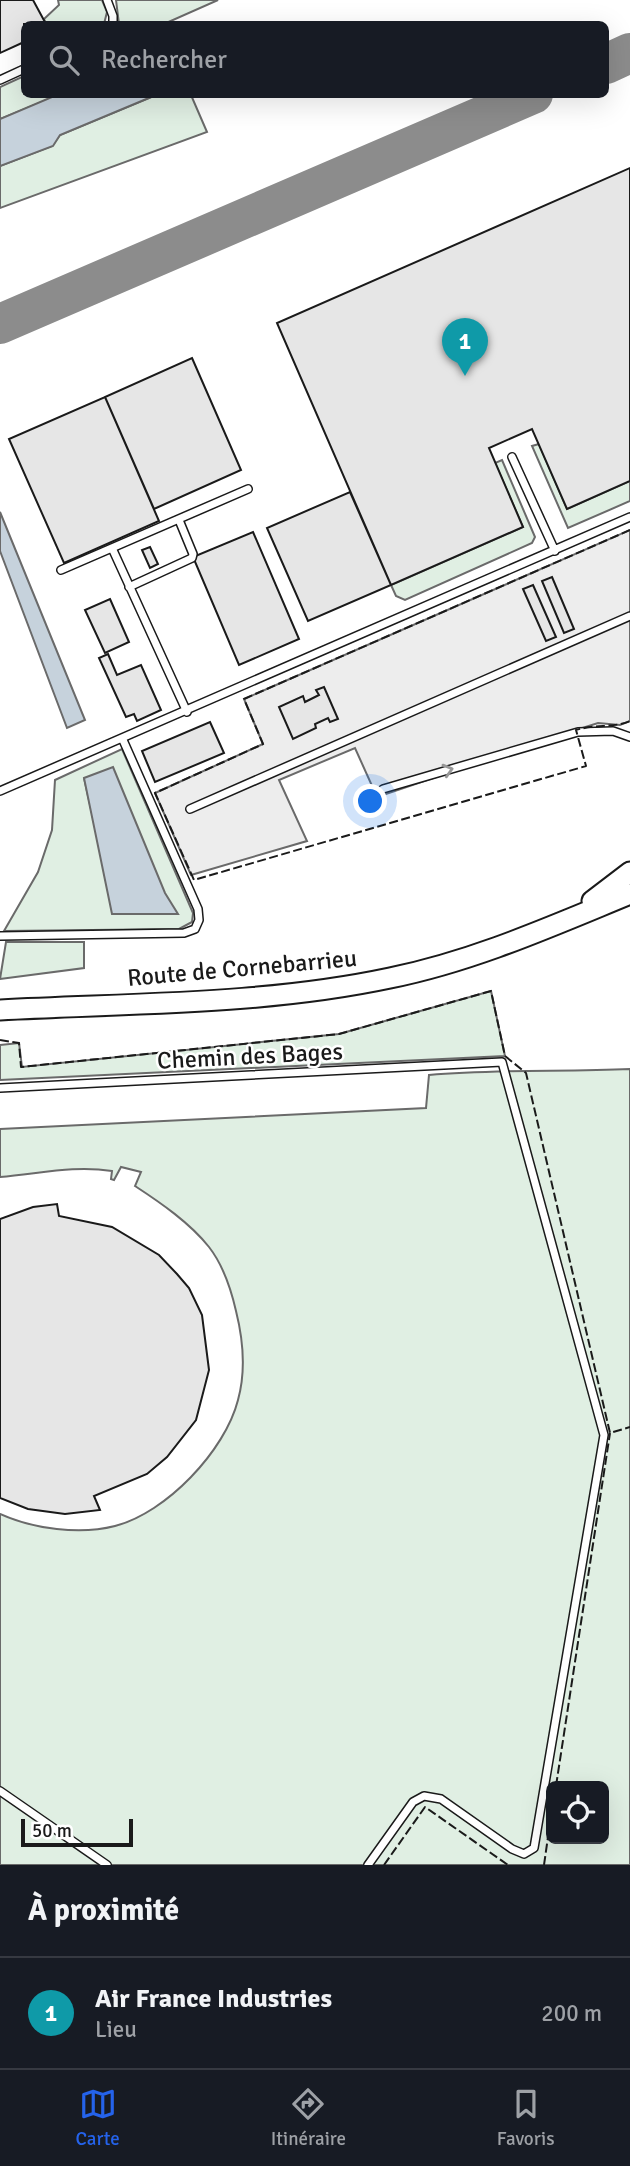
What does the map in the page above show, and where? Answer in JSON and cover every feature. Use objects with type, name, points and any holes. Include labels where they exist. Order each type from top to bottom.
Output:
[{"type":"main road","name":"Route de Cornebarrieu","points":[[563,921],[630,872]]},
{"type":"main road","name":"Route de Cornebarrieu","points":[[0,1010],[289,994],[346,987],[452,962],[509,944],[630,894]]},
{"type":"lane","points":[[107,0],[113,21]]},
{"type":"lane","points":[[0,80],[21,70]]},
{"type":"lane","points":[[512,457],[555,551]]},
{"type":"lane","points":[[61,570],[248,489]]},
{"type":"lane","points":[[0,791],[47,768],[123,740],[395,618],[630,517]]},
{"type":"lane","points":[[129,587],[192,558],[193,554],[179,520]]},
{"type":"lane","points":[[112,548],[187,712]]},
{"type":"lane","points":[[190,809],[630,616]]},
{"type":"lane","points":[[383,789],[578,732],[605,730],[630,737]]},
{"type":"lane","points":[[0,936],[184,933],[195,929],[199,920],[198,909],[123,740]]},
{"type":"lane","name":"Chemin des Bages","points":[[0,1088],[502,1062],[604,1435],[534,1848],[524,1854],[512,1849],[441,1798],[424,1796],[413,1802],[368,1865]]},
{"type":"lane","points":[[0,1791],[107,1865]]},
{"type":"green space","points":[[58,0],[102,0],[107,12],[105,21],[45,21],[59,5]]},
{"type":"green space","points":[[116,0],[218,0],[171,21],[119,21]]},
{"type":"green space","points":[[21,77],[21,98],[52,98],[0,119],[0,87]]},
{"type":"green space","points":[[149,98],[192,98],[207,132],[0,208],[0,166],[52,146],[60,135]]},
{"type":"green space","points":[[539,444],[567,509],[630,481],[630,501],[568,528],[532,446]]},
{"type":"green space","points":[[502,460],[535,537],[532,543],[405,600],[396,596],[391,585],[523,527],[495,463]]},
{"type":"green space","points":[[122,749],[193,913],[192,922],[179,929],[4,931],[38,872],[52,830],[55,780]],"holes":[[[84,778],[177,914],[95,827]]]},
{"type":"green space","points":[[6,942],[84,942],[84,968],[0,979]]},
{"type":"green space","points":[[491,991],[505,1056],[0,1080],[0,1045],[19,1043],[22,1067],[339,1034]]},
{"type":"green space","points":[[630,1069],[630,1865],[0,1865],[0,1514],[42,1527],[87,1530],[115,1526],[154,1508],[191,1477],[220,1439],[238,1400],[243,1366],[236,1311],[218,1262],[209,1247],[193,1230],[165,1206],[135,1186],[141,1172],[121,1167],[114,1180],[111,1179],[112,1171],[98,1169],[0,1177],[0,1129],[426,1108],[429,1075]]},
{"type":"shaded area","points":[[50,98],[149,98],[60,135],[53,146],[0,166],[0,119]]},
{"type":"shaded area","points":[[0,512],[85,720],[67,728],[0,551]]},
{"type":"shaded area","points":[[630,530],[630,721],[620,725],[598,723],[377,797],[355,748],[279,780],[307,841],[191,875],[155,793],[263,744],[244,699]]},
{"type":"shaded area","points":[[113,767],[165,893],[178,914],[112,914],[84,778]]},
{"type":"building","points":[[0,0],[33,0],[44,21],[21,21],[21,43],[0,53]]},
{"type":"building","points":[[630,168],[630,481],[567,509],[532,429],[489,448],[523,527],[391,585],[277,323]]},
{"type":"building","points":[[192,358],[241,470],[154,509],[105,397]]},
{"type":"building","points":[[105,397],[159,521],[64,563],[9,439]]},
{"type":"building","points":[[350,492],[391,585],[308,621],[267,528]]},
{"type":"building","points":[[253,532],[299,639],[239,665],[193,557]]},
{"type":"building","points":[[150,547],[158,564],[150,568],[142,550]]},
{"type":"building","points":[[552,577],[574,629],[564,633],[542,581]]},
{"type":"building","points":[[533,585],[556,637],[546,641],[523,589]]},
{"type":"building","points":[[110,599],[129,642],[105,653],[85,610]]},
{"type":"building","points":[[108,654],[117,675],[141,665],[161,710],[137,721],[134,714],[126,717],[99,658]]},
{"type":"building","points":[[324,687],[338,719],[330,722],[328,718],[315,724],[316,728],[293,739],[279,707],[303,696],[305,702],[319,695],[316,690]]},
{"type":"building","points":[[210,722],[224,753],[155,782],[142,751]]},
{"type":"building","points":[[57,1204],[59,1216],[112,1227],[159,1255],[177,1274],[189,1288],[202,1315],[209,1370],[196,1420],[167,1457],[147,1474],[94,1496],[100,1510],[65,1514],[28,1509],[0,1498],[0,1219],[33,1207]]},
{"type":"taxiway","points":[[609,63],[630,53]]},
{"type":"taxiway","points":[[0,324],[524,98]]},
{"type":"fence","points":[[630,530],[244,699],[263,744],[155,793],[194,880],[586,766],[576,730],[630,721]]},
{"type":"fence","points":[[0,1040],[19,1043],[21,1067],[339,1034],[491,991],[505,1056],[526,1073],[610,1433],[630,1427]]},
{"type":"fence","points":[[557,1781],[610,1433]]},
{"type":"fence","points":[[384,1865],[425,1807],[508,1865]]},
{"type":"fence","points":[[544,1865],[547,1844]]},
{"type":"place","name":"Air France Industries","points":[[465,376]]}]
